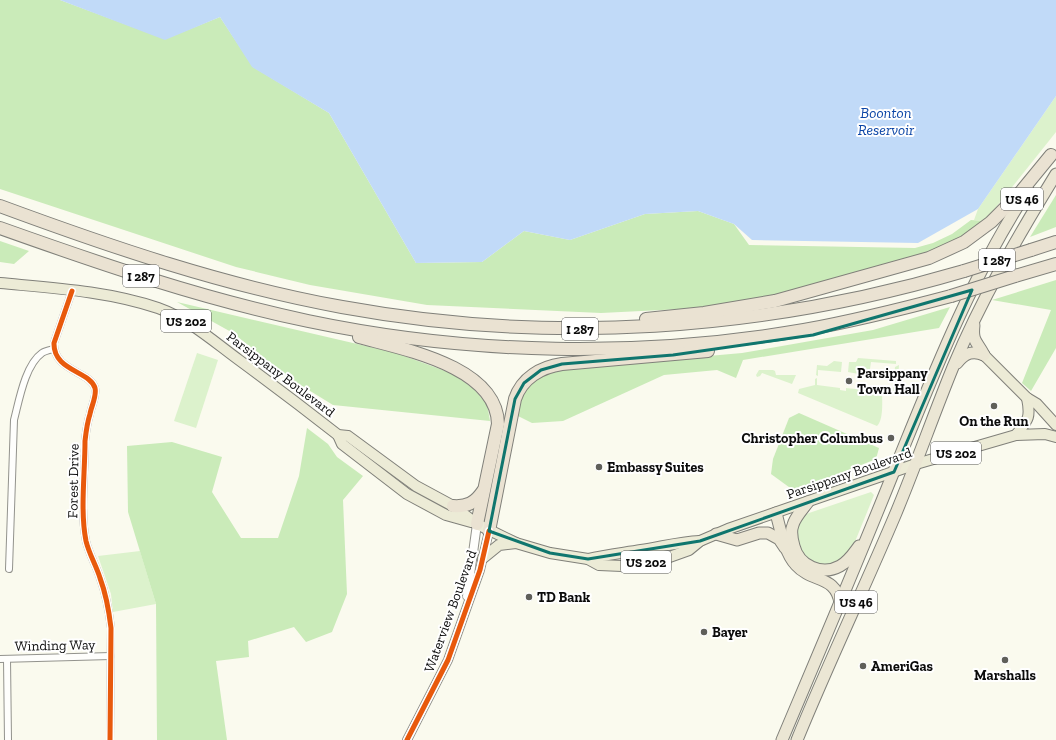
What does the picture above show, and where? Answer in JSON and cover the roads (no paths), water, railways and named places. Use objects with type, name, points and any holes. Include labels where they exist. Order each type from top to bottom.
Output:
[{"type":"highway","points":[[455,323],[500,321],[608,321],[660,318],[704,313],[776,301],[912,264],[945,252],[978,232],[991,222],[1015,199],[1054,152]]},
{"type":"highway","name":"US 46","points":[[782,740],[924,399],[978,277],[1013,212],[1054,152]]},
{"type":"highway","name":"US 46","points":[[797,740],[885,539],[954,367],[975,319],[1016,240],[1056,174]]},
{"type":"highway","name":"I 287","points":[[0,206],[202,274],[257,289],[341,307],[398,316],[455,323],[512,327],[577,329],[656,326],[712,322],[776,314],[853,300],[909,286],[964,271],[1056,242]]},
{"type":"highway","name":"I 287","points":[[0,228],[142,276],[224,301],[281,315],[344,328],[453,343],[540,348],[628,348],[714,342],[801,330],[886,313],[951,296],[1056,264]]},
{"type":"highway","points":[[489,531],[515,399],[524,383],[541,370],[562,364],[680,354],[813,335],[853,325],[951,296]]},
{"type":"highway","points":[[281,315],[422,355],[456,369],[477,383],[492,399],[498,418],[498,430],[477,524]]},
{"type":"highway","points":[[975,319],[973,337],[984,355]]},
{"type":"highway","points":[[954,367],[962,357],[970,353],[975,352],[984,355]]},
{"type":"highway","points":[[453,506],[465,506],[470,504],[478,498],[486,486]]},
{"type":"highway","points":[[808,502],[793,523],[791,531],[792,540],[800,559],[806,565],[814,569],[831,569],[847,561],[872,525]]},
{"type":"highway","points":[[776,513],[790,556]]},
{"type":"highway","points":[[716,534],[737,540],[759,533],[768,533],[779,539],[796,566],[836,589],[840,603]]},
{"type":"main road","name":"Parsippany Boulevard","points":[[0,283],[94,293],[137,302],[159,309],[186,321],[338,435],[342,444],[407,494],[446,515],[477,524]]},
{"type":"main road","points":[[984,355],[1027,398],[1038,404],[1056,425]]},
{"type":"main road","points":[[1016,435],[1030,414],[1027,398]]},
{"type":"main road","name":"Parsippany Boulevard","points":[[338,435],[348,436],[416,486],[453,506],[489,531],[516,543],[550,553],[588,559],[605,555],[640,551],[683,542],[700,541],[716,534],[916,464],[1016,435],[1045,434],[1056,438]]},
{"type":"main road","points":[[483,558],[500,546],[516,543]]},
{"type":"street","points":[[9,569],[14,420],[32,364],[44,352],[54,349],[54,343],[72,290]]},
{"type":"street","name":"Forest Drive","points":[[54,349],[58,358],[65,365],[92,383],[95,391],[86,437],[84,530],[90,556],[100,578],[108,605],[111,628],[110,740]]},
{"type":"street","name":"Waterview Boulevard","points":[[465,611],[477,524]]},
{"type":"street","name":"Waterview Boulevard","points":[[407,740],[448,660],[483,558],[489,531]]},
{"type":"street","name":"Winding Way","points":[[0,659],[111,656]]},
{"type":"street","points":[[7,659],[8,740]]},
{"type":"water","name":"Boonton Reservoir","points":[[60,0],[1056,0],[1056,96],[978,209],[918,243],[752,240],[734,224],[698,211],[645,214],[570,240],[524,231],[482,262],[416,263],[329,113],[252,67],[220,17],[165,40]]},
{"type":"place","name":"Parsippany Town Hall","points":[[849,381]]},
{"type":"place","name":"On the Run","points":[[994,406]]},
{"type":"place","name":"Christopher Columbus","points":[[891,438]]},
{"type":"place","name":"Embassy Suites","points":[[599,467]]},
{"type":"place","name":"TD Bank","points":[[529,597]]},
{"type":"place","name":"Bayer","points":[[704,632]]},
{"type":"place","name":"Marshalls","points":[[1005,660]]},
{"type":"place","name":"AmeriGas","points":[[863,666]]}]
